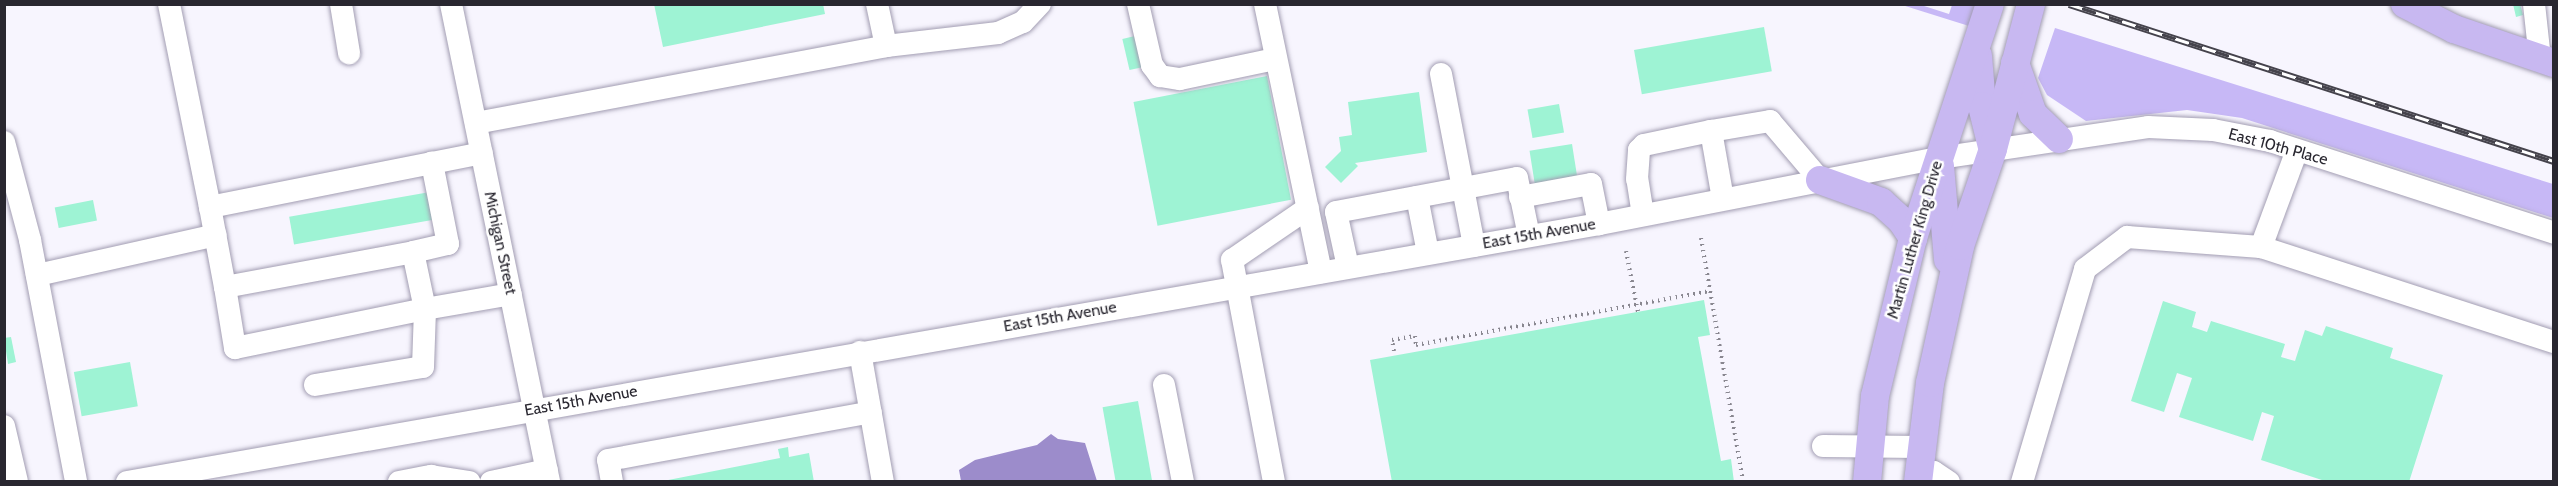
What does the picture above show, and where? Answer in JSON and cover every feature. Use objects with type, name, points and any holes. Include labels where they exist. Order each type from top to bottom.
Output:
[{"type":"main road","name":"Martin Luther King Drive","points":[[1867,482],[1869,444],[1882,358],[1913,238],[1990,4]]},
{"type":"main road","points":[[1919,466],[1946,307],[1960,246],[1993,149],[2031,4]]},
{"type":"main road","points":[[2405,4],[2454,29],[2547,61]]},
{"type":"main road","points":[[1977,42],[1982,106],[1993,149]]},
{"type":"main road","points":[[2015,63],[2033,114],[2059,139]]},
{"type":"main road","points":[[1939,158],[1949,237],[1946,307]]},
{"type":"main road","points":[[1820,180],[1881,202],[1901,220],[1913,238]]},
{"type":"street","points":[[169,4],[216,235],[235,348],[511,294]]},
{"type":"street","points":[[341,4],[349,53]]},
{"type":"street","name":"Michigan Street","points":[[452,4],[548,476]]},
{"type":"street","points":[[877,4],[886,46]]},
{"type":"street","points":[[476,123],[886,46],[998,33],[1023,22],[1040,4]]},
{"type":"street","points":[[1138,4],[1152,65],[1160,76],[1180,79],[1275,59]]},
{"type":"street","points":[[1265,4],[1321,272]]},
{"type":"street","points":[[2534,4],[2547,61]]},
{"type":"street","points":[[1441,74],[1474,246]]},
{"type":"street","points":[[1643,215],[1637,178],[1639,150],[1644,145],[1711,131],[1770,121],[1820,180]]},
{"type":"street","name":"East 10th Place","points":[[1993,149],[2148,127],[2184,127],[2243,135],[2553,233]]},
{"type":"street","points":[[1711,131],[1723,199]]},
{"type":"street","points":[[4,142],[13,165],[37,275],[75,482]]},
{"type":"street","name":"East 15th Avenue","points":[[127,482],[1599,224],[1820,180],[1993,149]]},
{"type":"street","points":[[2261,247],[2296,150]]},
{"type":"street","points":[[210,207],[482,153]]},
{"type":"street","points":[[225,287],[448,244],[432,163]]},
{"type":"street","points":[[1348,267],[1336,212],[1516,178],[1529,236]]},
{"type":"street","points":[[1520,197],[1591,184],[1599,224]]},
{"type":"street","points":[[1417,197],[1428,253]]},
{"type":"street","points":[[1274,482],[1232,260],[1308,208]]},
{"type":"street","points":[[37,275],[216,235]]},
{"type":"street","points":[[2022,482],[2085,269],[2127,237],[2261,247],[2553,342]]},
{"type":"street","points":[[315,385],[423,367],[425,309],[413,252]]},
{"type":"street","points":[[860,352],[883,482]]},
{"type":"street","points":[[1164,385],[1183,482]]},
{"type":"street","points":[[612,482],[608,460],[871,411]]},
{"type":"street","points":[[4,426],[17,482]]},
{"type":"street","points":[[1823,446],[1869,444],[1934,472],[1949,482]]},
{"type":"street","points":[[399,482],[430,476],[470,482]]},
{"type":"street","points":[[491,482],[548,476]]},
{"type":"path","points":[[1701,238],[1743,482]]},
{"type":"path","points":[[1626,251],[1638,312]]},
{"type":"path","points":[[1394,351],[1392,340],[1415,336],[1416,345],[1710,291]]},
{"type":"shaded area","points":[[1902,5],[1921,5],[1949,14],[1952,5],[1977,5],[1969,26]]},
{"type":"shaded area","points":[[2055,28],[2553,184],[2553,218],[2242,118],[2187,110],[2086,121],[2047,95],[2038,78]]},
{"type":"shaded area","points":[[1051,434],[1058,439],[1085,443],[1097,481],[961,481],[959,470],[975,460],[1037,445]]},
{"type":"building","points":[[654,4],[823,4],[825,14],[663,47]]},
{"type":"building","points":[[2513,4],[2520,4],[2523,15],[2516,17]]},
{"type":"building","points":[[1764,27],[1772,71],[1642,94],[1634,50]]},
{"type":"building","points":[[1135,36],[1142,67],[1130,70],[1122,39]]},
{"type":"building","points":[[1267,76],[1291,200],[1158,226],[1133,102]]},
{"type":"building","points":[[1419,92],[1427,152],[1355,163],[1358,166],[1341,183],[1325,167],[1341,151],[1339,137],[1352,135],[1348,102]]},
{"type":"building","points":[[1559,104],[1564,133],[1533,138],[1527,110]]},
{"type":"building","points":[[1572,144],[1579,187],[1536,194],[1530,151]]},
{"type":"building","points":[[430,192],[435,220],[294,244],[289,217]]},
{"type":"building","points":[[93,200],[97,221],[59,228],[55,207]]},
{"type":"building","points":[[1704,300],[1710,335],[1698,337],[1721,461],[1731,459],[1734,482],[1392,482],[1370,360]]},
{"type":"building","points":[[2163,301],[2196,312],[2192,327],[2207,332],[2211,321],[2285,344],[2281,357],[2295,361],[2305,330],[2322,336],[2326,326],[2393,348],[2390,358],[2443,375],[2409,482],[2328,482],[2261,460],[2274,416],[2262,412],[2253,441],[2179,417],[2192,378],[2177,373],[2164,412],[2131,401]]},
{"type":"building","points":[[11,337],[16,362],[8,364],[4,338]]},
{"type":"building","points":[[130,362],[138,406],[82,416],[74,372]]},
{"type":"building","points":[[1138,401],[1152,482],[1116,482],[1103,407]]},
{"type":"building","points":[[788,447],[789,457],[809,453],[814,482],[658,482],[780,458],[778,449]]},
{"type":"railway","points":[[2069,4],[2554,161]]}]
